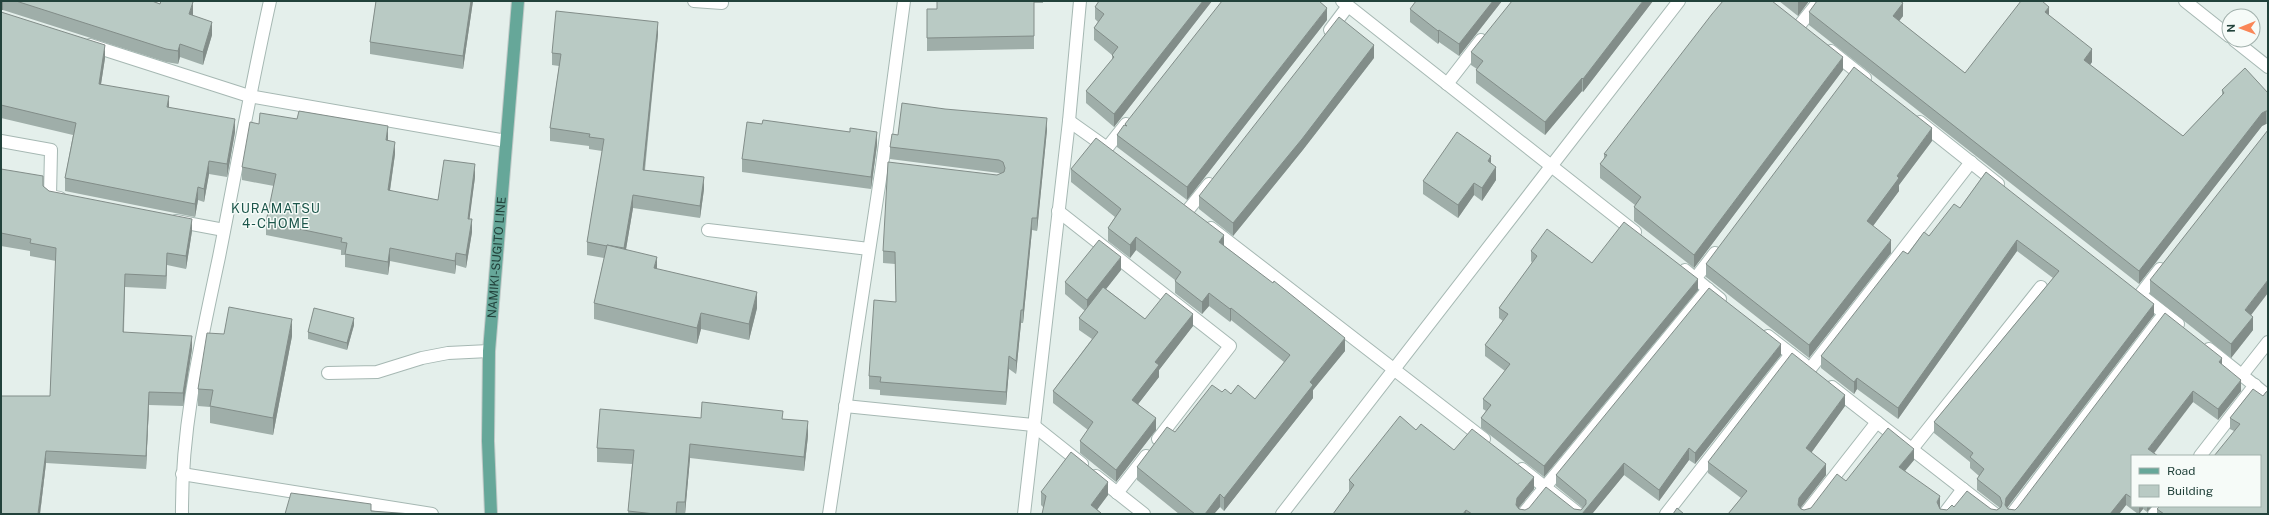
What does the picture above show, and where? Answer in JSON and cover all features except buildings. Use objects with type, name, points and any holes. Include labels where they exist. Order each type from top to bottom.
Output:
[{"type":"main road","name":"NAMIKI-SUGITO LINE","points":[[491,514],[488,441],[489,350],[518,1]]},
{"type":"street","points":[[182,514],[182,474],[189,403],[249,96],[270,1]]},
{"type":"street","points":[[694,1],[722,3]]},
{"type":"street","points":[[829,514],[882,166],[904,1]]},
{"type":"street","points":[[1024,514],[1069,121],[1080,1]]},
{"type":"street","points":[[1282,514],[1679,1]]},
{"type":"street","points":[[1799,26],[1819,1]]},
{"type":"street","points":[[2185,1],[2221,30]]},
{"type":"street","points":[[1324,37],[1345,3],[1646,240]]},
{"type":"street","points":[[1788,18],[1811,36]]},
{"type":"street","points":[[1447,84],[1489,30]]},
{"type":"street","points":[[76,41],[249,96],[506,141]]},
{"type":"street","points":[[1823,46],[1851,73],[1872,84]]},
{"type":"street","points":[[2244,48],[2268,66]]},
{"type":"street","points":[[1909,113],[2009,192]]},
{"type":"street","points":[[1108,148],[1131,117]]},
{"type":"street","points":[[1069,121],[1120,158]]},
{"type":"street","points":[[1,141],[50,150],[50,196],[73,201]]},
{"type":"street","points":[[1810,369],[1971,162]]},
{"type":"street","points":[[882,166],[897,168]]},
{"type":"street","points":[[1188,210],[1217,173]]},
{"type":"street","points":[[1176,201],[1496,448]]},
{"type":"street","points":[[1058,211],[1230,346],[1117,493]]},
{"type":"street","points":[[164,218],[224,230]]},
{"type":"street","points":[[708,230],[869,249]]},
{"type":"street","points":[[1695,279],[1724,241]]},
{"type":"street","points":[[2169,257],[2137,292],[2188,333]]},
{"type":"street","points":[[1677,264],[1732,307]]},
{"type":"street","points":[[1912,449],[2041,287]]},
{"type":"street","points":[[1523,514],[1708,289]]},
{"type":"street","points":[[2012,514],[2164,314]]},
{"type":"street","points":[[1761,330],[1995,514]]},
{"type":"street","points":[[2200,342],[2268,396]]},
{"type":"street","points":[[2242,375],[2268,342]]},
{"type":"street","points":[[328,373],[377,372],[422,358],[448,353],[489,350]]},
{"type":"street","points":[[1666,514],[1791,354]]},
{"type":"street","points":[[2201,455],[2255,385]]},
{"type":"street","points":[[845,406],[1033,425],[1144,514]]},
{"type":"street","points":[[1805,514],[1877,422]]},
{"type":"street","points":[[1514,463],[1579,514]]},
{"type":"street","points":[[182,474],[432,514]]},
{"type":"street","points":[[1944,514],[1963,489]]},
{"type":"district","name":"KURAMATSU 4-CHOME","points":[[276,216]]}]
